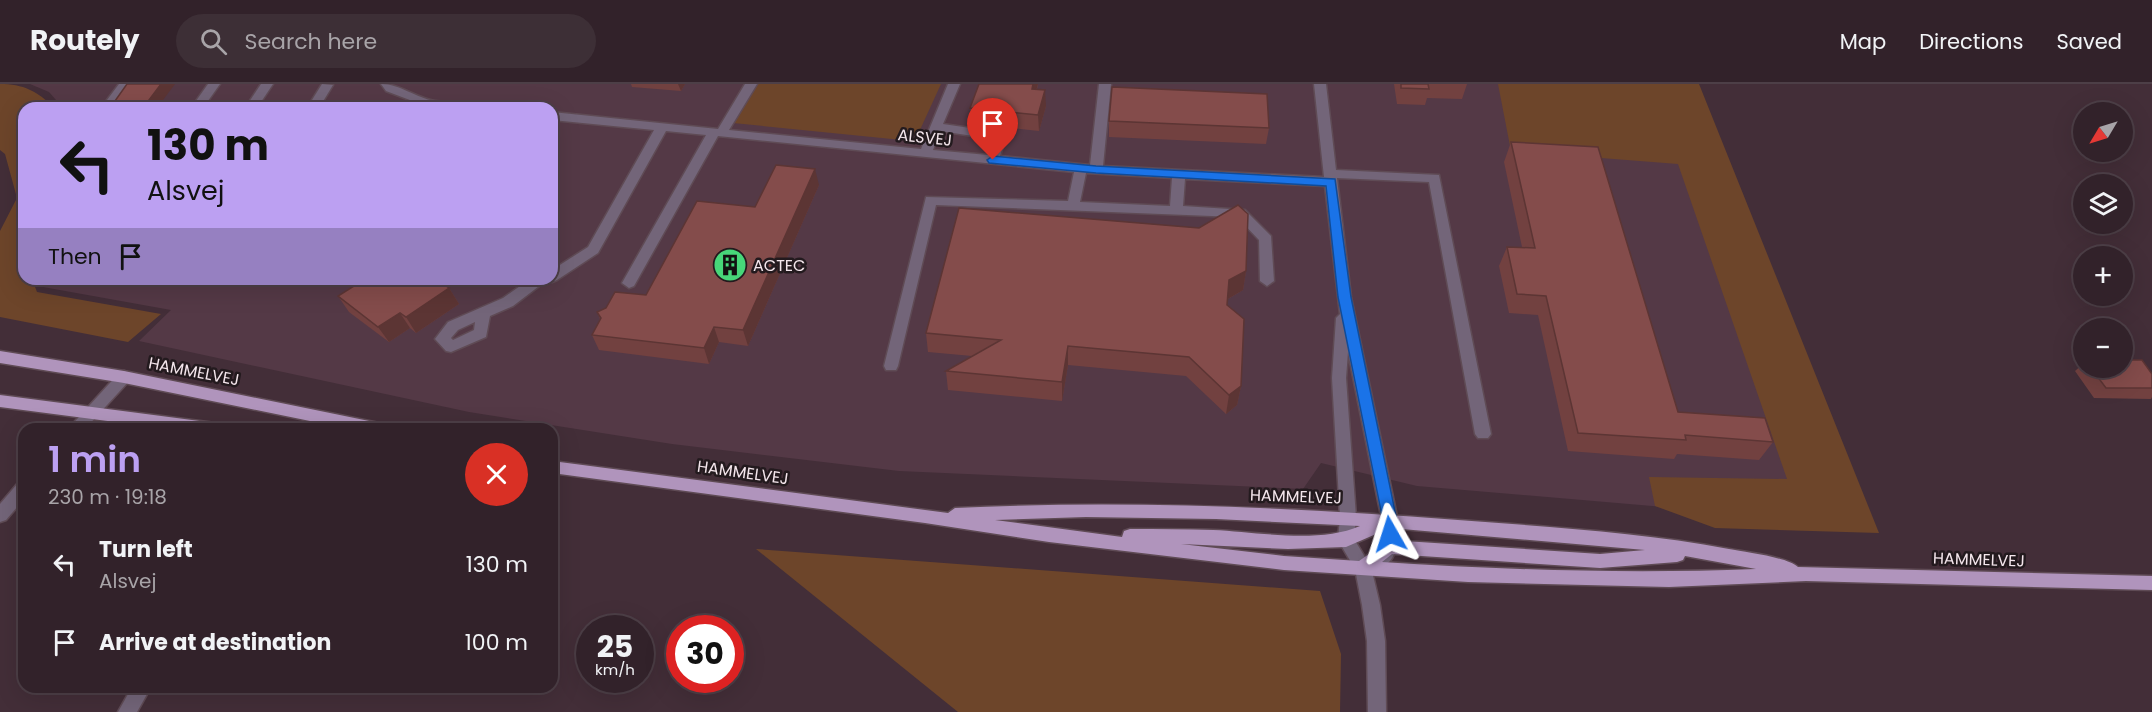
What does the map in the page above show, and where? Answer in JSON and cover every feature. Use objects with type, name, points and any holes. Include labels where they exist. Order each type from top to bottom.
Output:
[{"type":"main road","name":"HAMMELVEJ","points":[[0,357],[124,377],[350,423]]},
{"type":"main road","points":[[0,401],[170,423]]},
{"type":"main road","name":"HAMMELVEJ","points":[[558,468],[925,516],[1049,535],[1284,563],[1468,575],[1670,580],[1806,574],[2152,583]]},
{"type":"main road","name":"HAMMELVEJ","points":[[925,516],[1032,510],[1348,517],[1618,539],[1760,561],[1806,574]]},
{"type":"main road","points":[[1049,535],[1213,537],[1288,542],[1346,540],[1390,521]]},
{"type":"main road","points":[[1369,567],[1389,547],[1600,561],[1704,553]]},
{"type":"street","points":[[112,102],[125,84]]},
{"type":"street","points":[[200,102],[214,84]]},
{"type":"street","points":[[255,102],[267,84]]},
{"type":"street","points":[[387,84],[390,88],[420,102]]},
{"type":"street","points":[[629,283],[718,133],[750,84]]},
{"type":"street","points":[[925,153],[954,84]]},
{"type":"street","points":[[1096,170],[1105,84]]},
{"type":"street","points":[[1320,84],[1344,297],[1390,521],[1389,547]]},
{"type":"street","points":[[317,102],[327,85]]},
{"type":"street","name":"ALSVEJ","points":[[558,117],[1096,170],[1330,178],[1436,178],[1483,434]]},
{"type":"street","points":[[558,273],[593,250],[662,127]]},
{"type":"street","points":[[936,127],[1000,136],[993,160]]},
{"type":"street","points":[[1073,206],[1081,168]]},
{"type":"street","points":[[1176,211],[1179,174]]},
{"type":"street","points":[[891,366],[931,200],[1240,213],[1266,239],[1267,280]]},
{"type":"street","points":[[483,315],[508,302],[532,285]]},
{"type":"street","points":[[1344,297],[1339,378],[1348,517],[1346,540],[1369,567],[1376,640],[1377,712]]},
{"type":"street","points":[[81,423],[124,377]]},
{"type":"street","points":[[0,515],[18,495]]},
{"type":"street","points":[[127,712],[138,693]]},
{"type":"shaded area","points":[[0,84],[16,85],[42,97],[47,102],[18,102],[18,285],[34,285],[37,292],[161,314],[128,342],[0,317],[0,231],[17,198],[5,154],[0,150]]},
{"type":"shaded area","points":[[30,84],[1666,84],[1840,522],[1417,486],[1321,463],[1303,489],[899,471],[672,444],[558,426],[558,423],[539,423],[469,412],[139,341],[171,310],[43,287],[42,285],[558,285],[558,102],[58,102],[49,92]]},
{"type":"shaded area","points":[[757,84],[941,84],[919,132],[902,140],[733,123]]},
{"type":"shaded area","points":[[1498,84],[1699,84],[1879,533],[1715,528],[1655,506],[1649,477],[1787,479],[1678,164],[1511,151]]},
{"type":"shaded area","points":[[756,549],[1320,591],[1341,654],[1340,712],[958,712]]},
{"type":"building","points":[[127,84],[161,84],[148,102],[114,102]]},
{"type":"building","points":[[979,84],[1033,84],[1032,89],[1045,90],[1038,115],[970,108]]},
{"type":"building","points":[[1401,84],[1428,84],[1429,89],[1401,88]]},
{"type":"building","points":[[1112,87],[1267,94],[1269,128],[1109,121]]},
{"type":"building","points":[[1511,142],[1598,147],[1678,412],[1765,418],[1773,442],[1685,435],[1686,440],[1578,433],[1546,296],[1517,294],[1507,247],[1535,248]]},
{"type":"building","name":"ACTEC","points":[[776,165],[815,169],[743,330],[714,327],[704,348],[592,335],[601,318],[597,312],[606,308],[615,292],[646,295],[697,201],[755,207]]},
{"type":"building","points":[[1238,205],[1248,214],[1246,271],[1229,280],[1227,305],[1244,319],[1241,386],[1229,395],[1189,357],[1068,346],[1062,382],[946,371],[1001,340],[926,333],[959,208],[1199,228]]},
{"type":"building","points":[[355,285],[445,285],[449,288],[406,317],[400,313],[378,327],[338,296]]},
{"type":"building","points":[[2133,360],[2142,360],[2152,374],[2152,388],[2106,388],[2098,378],[2133,378]]},
{"type":"place","name":"ACTEC","points":[[730,265]]},
{"type":"route","points":[[993,160],[1096,170],[1331,182],[1344,297],[1390,521],[1390,534]]}]
